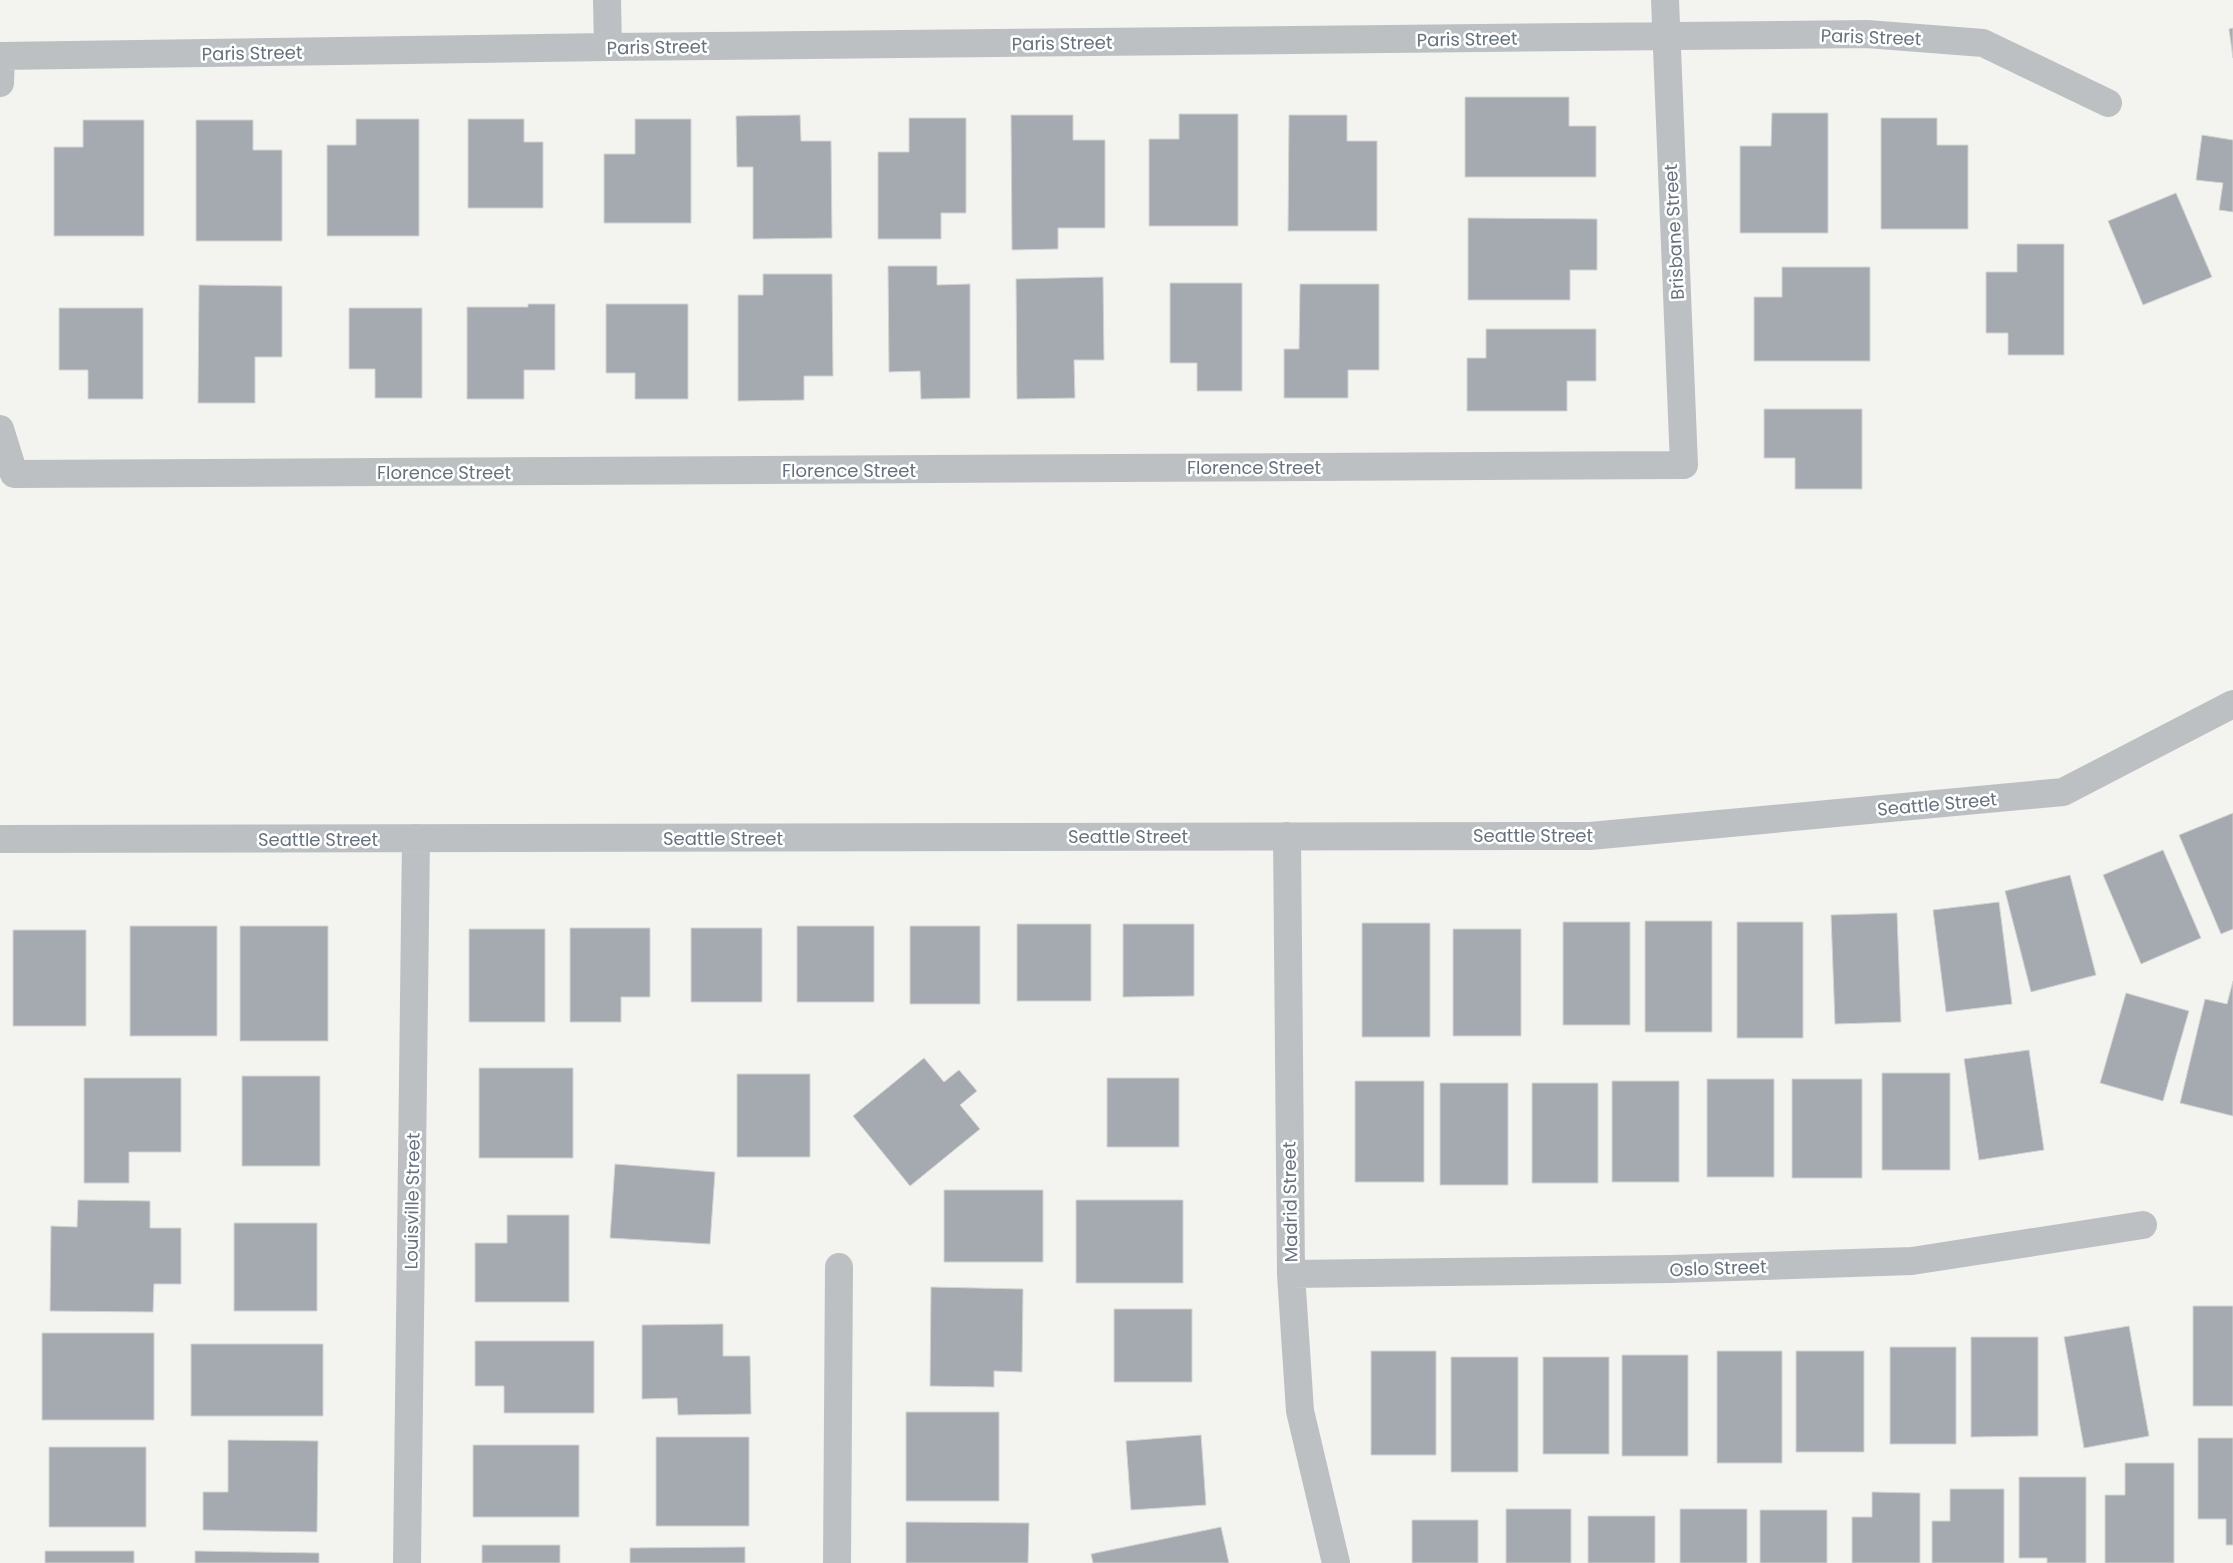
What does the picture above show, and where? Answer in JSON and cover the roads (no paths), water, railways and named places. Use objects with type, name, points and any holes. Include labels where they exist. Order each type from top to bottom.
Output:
[{"type":"street","points":[[607,0],[608,47]]},
{"type":"street","name":"Brisbane Street","points":[[1665,0],[1684,465]]},
{"type":"street","name":"Paris Street","points":[[1,56],[608,47],[1867,34],[1983,43],[2108,103]]},
{"type":"street","points":[[0,83],[1,56]]},
{"type":"street","name":"Florence Street","points":[[0,429],[14,474],[1684,465]]},
{"type":"street","name":"Seattle Street","points":[[0,839],[1590,836],[2064,792],[2233,704]]},
{"type":"street","name":"Madrid Street","points":[[1287,836],[1291,1274],[1300,1411],[1336,1563]]},
{"type":"street","name":"Louisville Street","points":[[407,1563],[416,838]]},
{"type":"street","name":"Oslo Street","points":[[1291,1274],[1671,1269],[1912,1261],[2143,1225]]},
{"type":"street","points":[[837,1563],[838,1267]]}]
